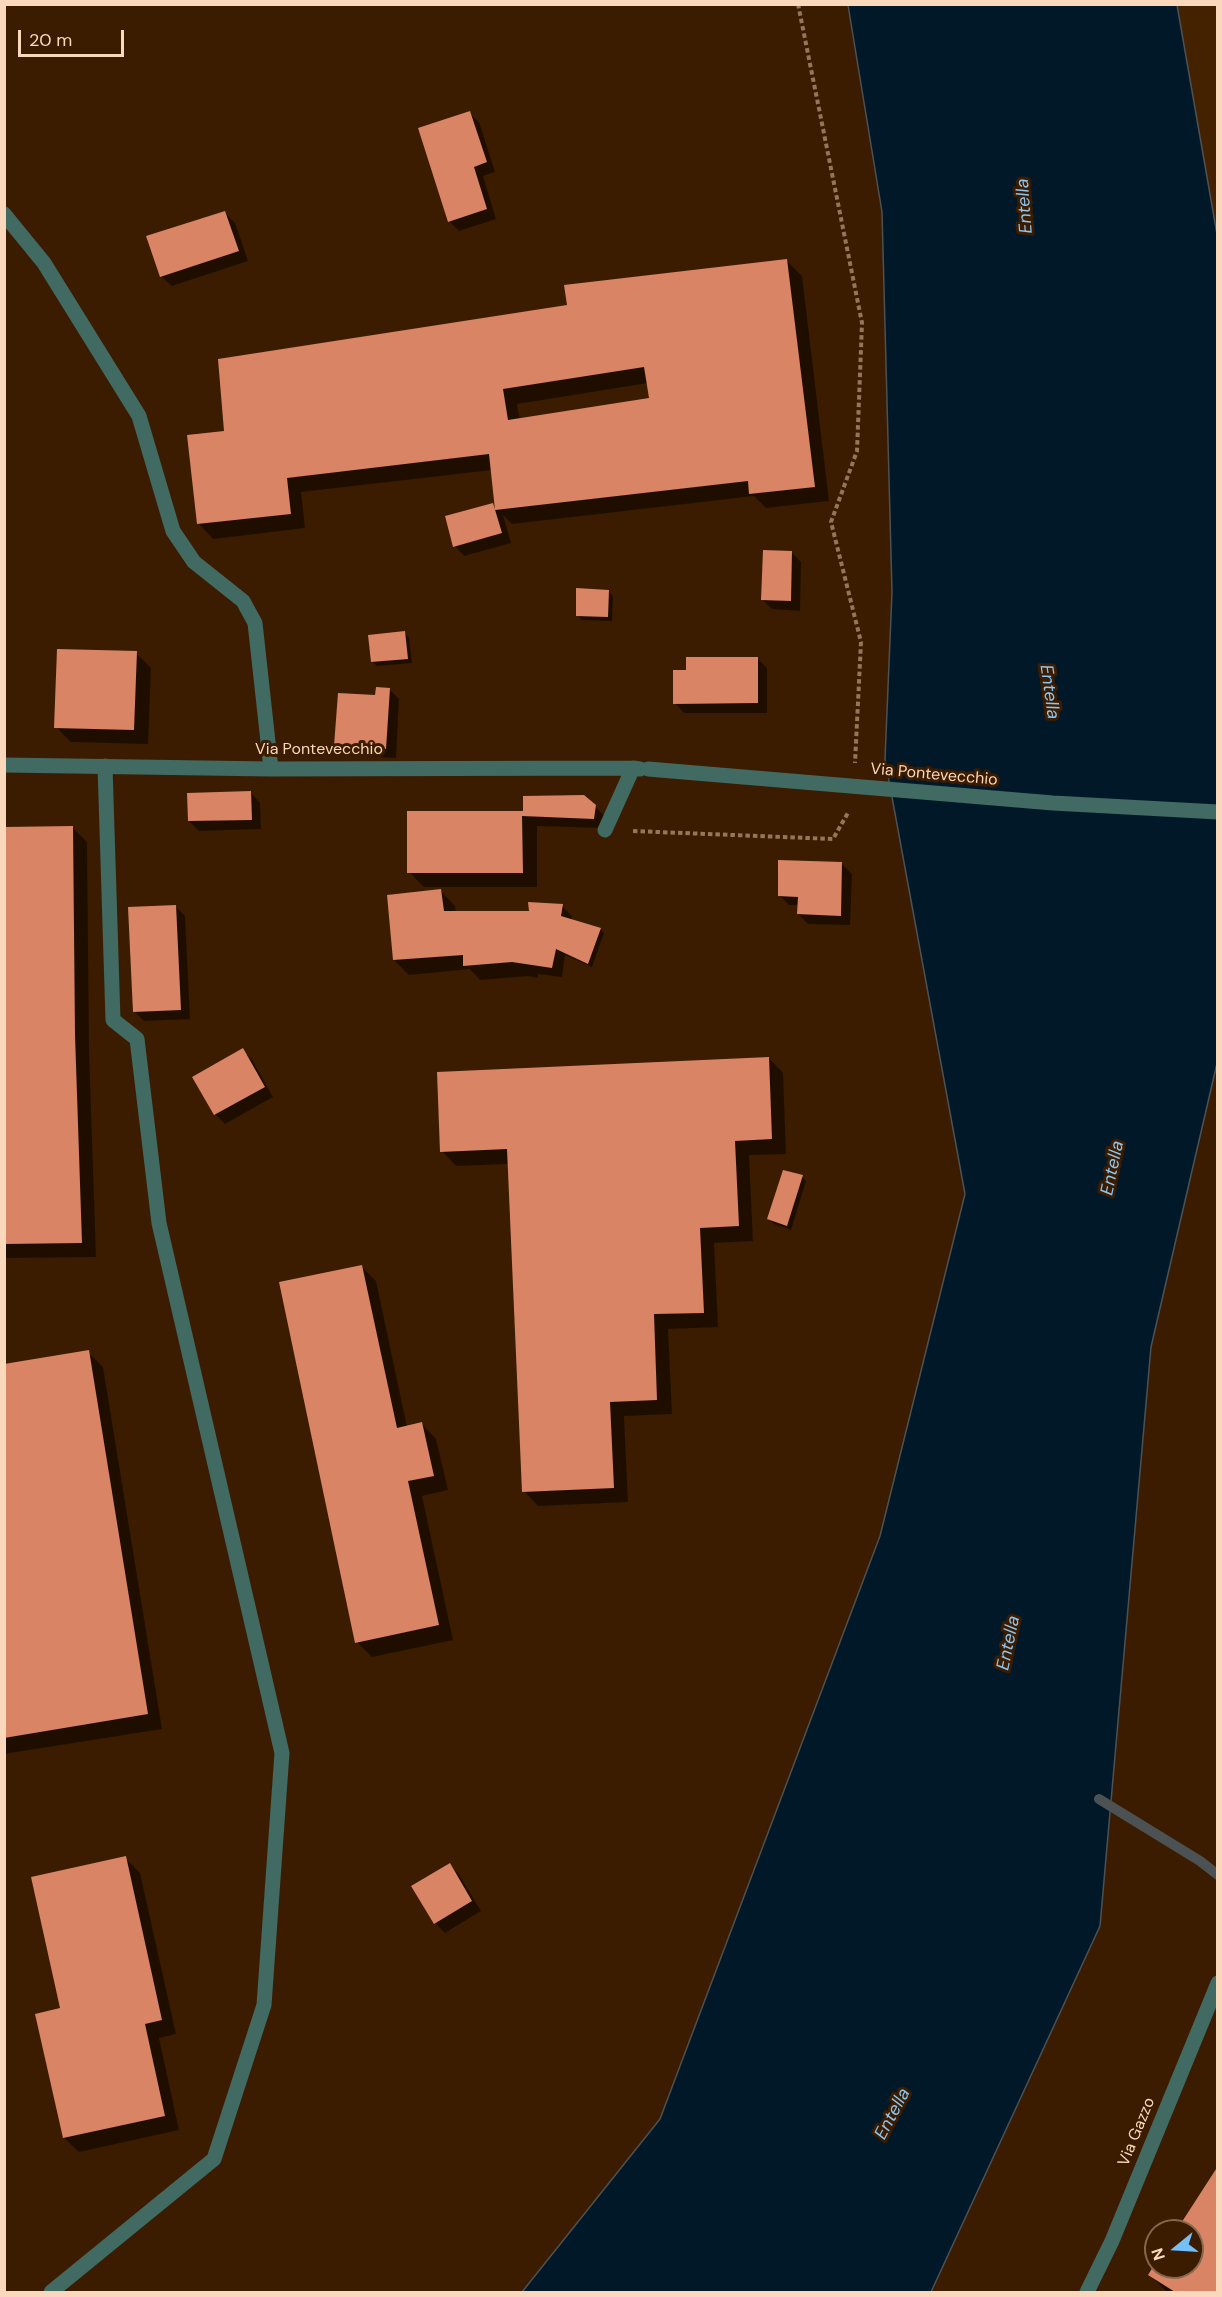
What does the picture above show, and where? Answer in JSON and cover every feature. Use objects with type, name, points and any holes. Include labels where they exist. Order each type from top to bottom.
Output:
[{"type":"street","points":[[4,214],[44,263],[139,416],[173,531],[194,562],[243,601],[255,623],[271,768]]},
{"type":"street","name":"Via Pontevecchio","points":[[4,765],[641,769],[1053,803],[1218,812]]},
{"type":"street","points":[[51,2292],[214,2159],[264,2005],[282,1753],[159,1223],[137,1039],[113,1020],[105,766]]},
{"type":"street","points":[[605,830],[641,769]]},
{"type":"street","name":"Via Gazzo","points":[[1088,2292],[1112,2241],[1218,1983]]},
{"type":"path","points":[[798,4],[862,323],[857,451],[831,522],[861,642],[855,774]]},
{"type":"path","points":[[605,830],[834,839],[854,803]]},
{"type":"shaded area","points":[[1177,5],[1217,5],[1217,240]]},
{"type":"water","name":"Entella","points":[[848,5],[1177,5],[1218,240],[1218,1059],[1151,1347],[1100,1926],[931,2292],[522,2292],[660,2119],[880,1536],[965,1194],[885,759],[892,592],[882,212]]},
{"type":"building","points":[[470,111],[487,162],[474,167],[487,209],[448,222],[418,128]]},
{"type":"building","points":[[225,211],[239,251],[160,277],[146,236]]},
{"type":"building","points":[[787,259],[815,487],[749,494],[748,481],[495,510],[489,454],[287,478],[291,514],[197,524],[187,435],[224,431],[218,359],[567,305],[564,285]],"holes":[[[644,367],[649,398],[508,420],[503,389]]]},
{"type":"building","points":[[493,503],[502,533],[453,547],[445,516]]},
{"type":"building","points":[[763,550],[792,551],[791,601],[761,600]]},
{"type":"building","points":[[576,588],[609,590],[608,617],[576,616]]},
{"type":"building","points":[[405,631],[408,659],[371,662],[368,635]]},
{"type":"building","points":[[57,649],[137,651],[134,730],[54,728]]},
{"type":"building","points":[[686,657],[758,657],[758,703],[673,704],[673,670],[686,670]]},
{"type":"building","points":[[376,687],[390,688],[386,749],[334,746],[338,693],[375,695]]},
{"type":"building","points":[[251,791],[252,820],[188,821],[187,793]]},
{"type":"building","points":[[584,795],[596,805],[594,819],[522,816],[523,873],[407,873],[407,811],[523,811],[523,796]]},
{"type":"building","points":[[73,826],[75,1035],[82,1243],[4,1244],[4,827]]},
{"type":"building","points":[[778,860],[842,862],[841,916],[797,914],[798,897],[778,896]]},
{"type":"building","points":[[441,889],[444,911],[529,911],[528,902],[563,904],[561,916],[601,928],[588,964],[556,949],[552,968],[512,962],[463,966],[463,955],[393,960],[387,895]]},
{"type":"building","points":[[176,905],[181,1010],[133,1012],[128,907]]},
{"type":"building","points":[[243,1048],[265,1087],[214,1115],[192,1077]]},
{"type":"building","points":[[769,1057],[772,1139],[735,1141],[739,1226],[700,1228],[704,1313],[654,1314],[657,1400],[610,1402],[614,1488],[522,1492],[507,1149],[440,1152],[437,1072]]},
{"type":"building","points":[[783,1170],[803,1175],[787,1226],[767,1219]]},
{"type":"building","points":[[362,1265],[397,1428],[422,1422],[434,1476],[408,1481],[439,1625],[355,1643],[279,1282]]},
{"type":"building","points":[[89,1350],[148,1714],[4,1738],[4,1364]]},
{"type":"building","points":[[126,1856],[162,2020],[145,2024],[165,2116],[63,2138],[35,2014],[60,2008],[31,1877]]},
{"type":"building","points":[[450,1863],[472,1901],[434,1924],[411,1886]]},
{"type":"building","points":[[1218,2166],[1218,2292],[1175,2292],[1154,2279],[1204,2279],[1204,2219],[1184,2219]]},
{"type":"waterway","points":[[1099,1799],[1200,1861],[1218,1875]]}]
